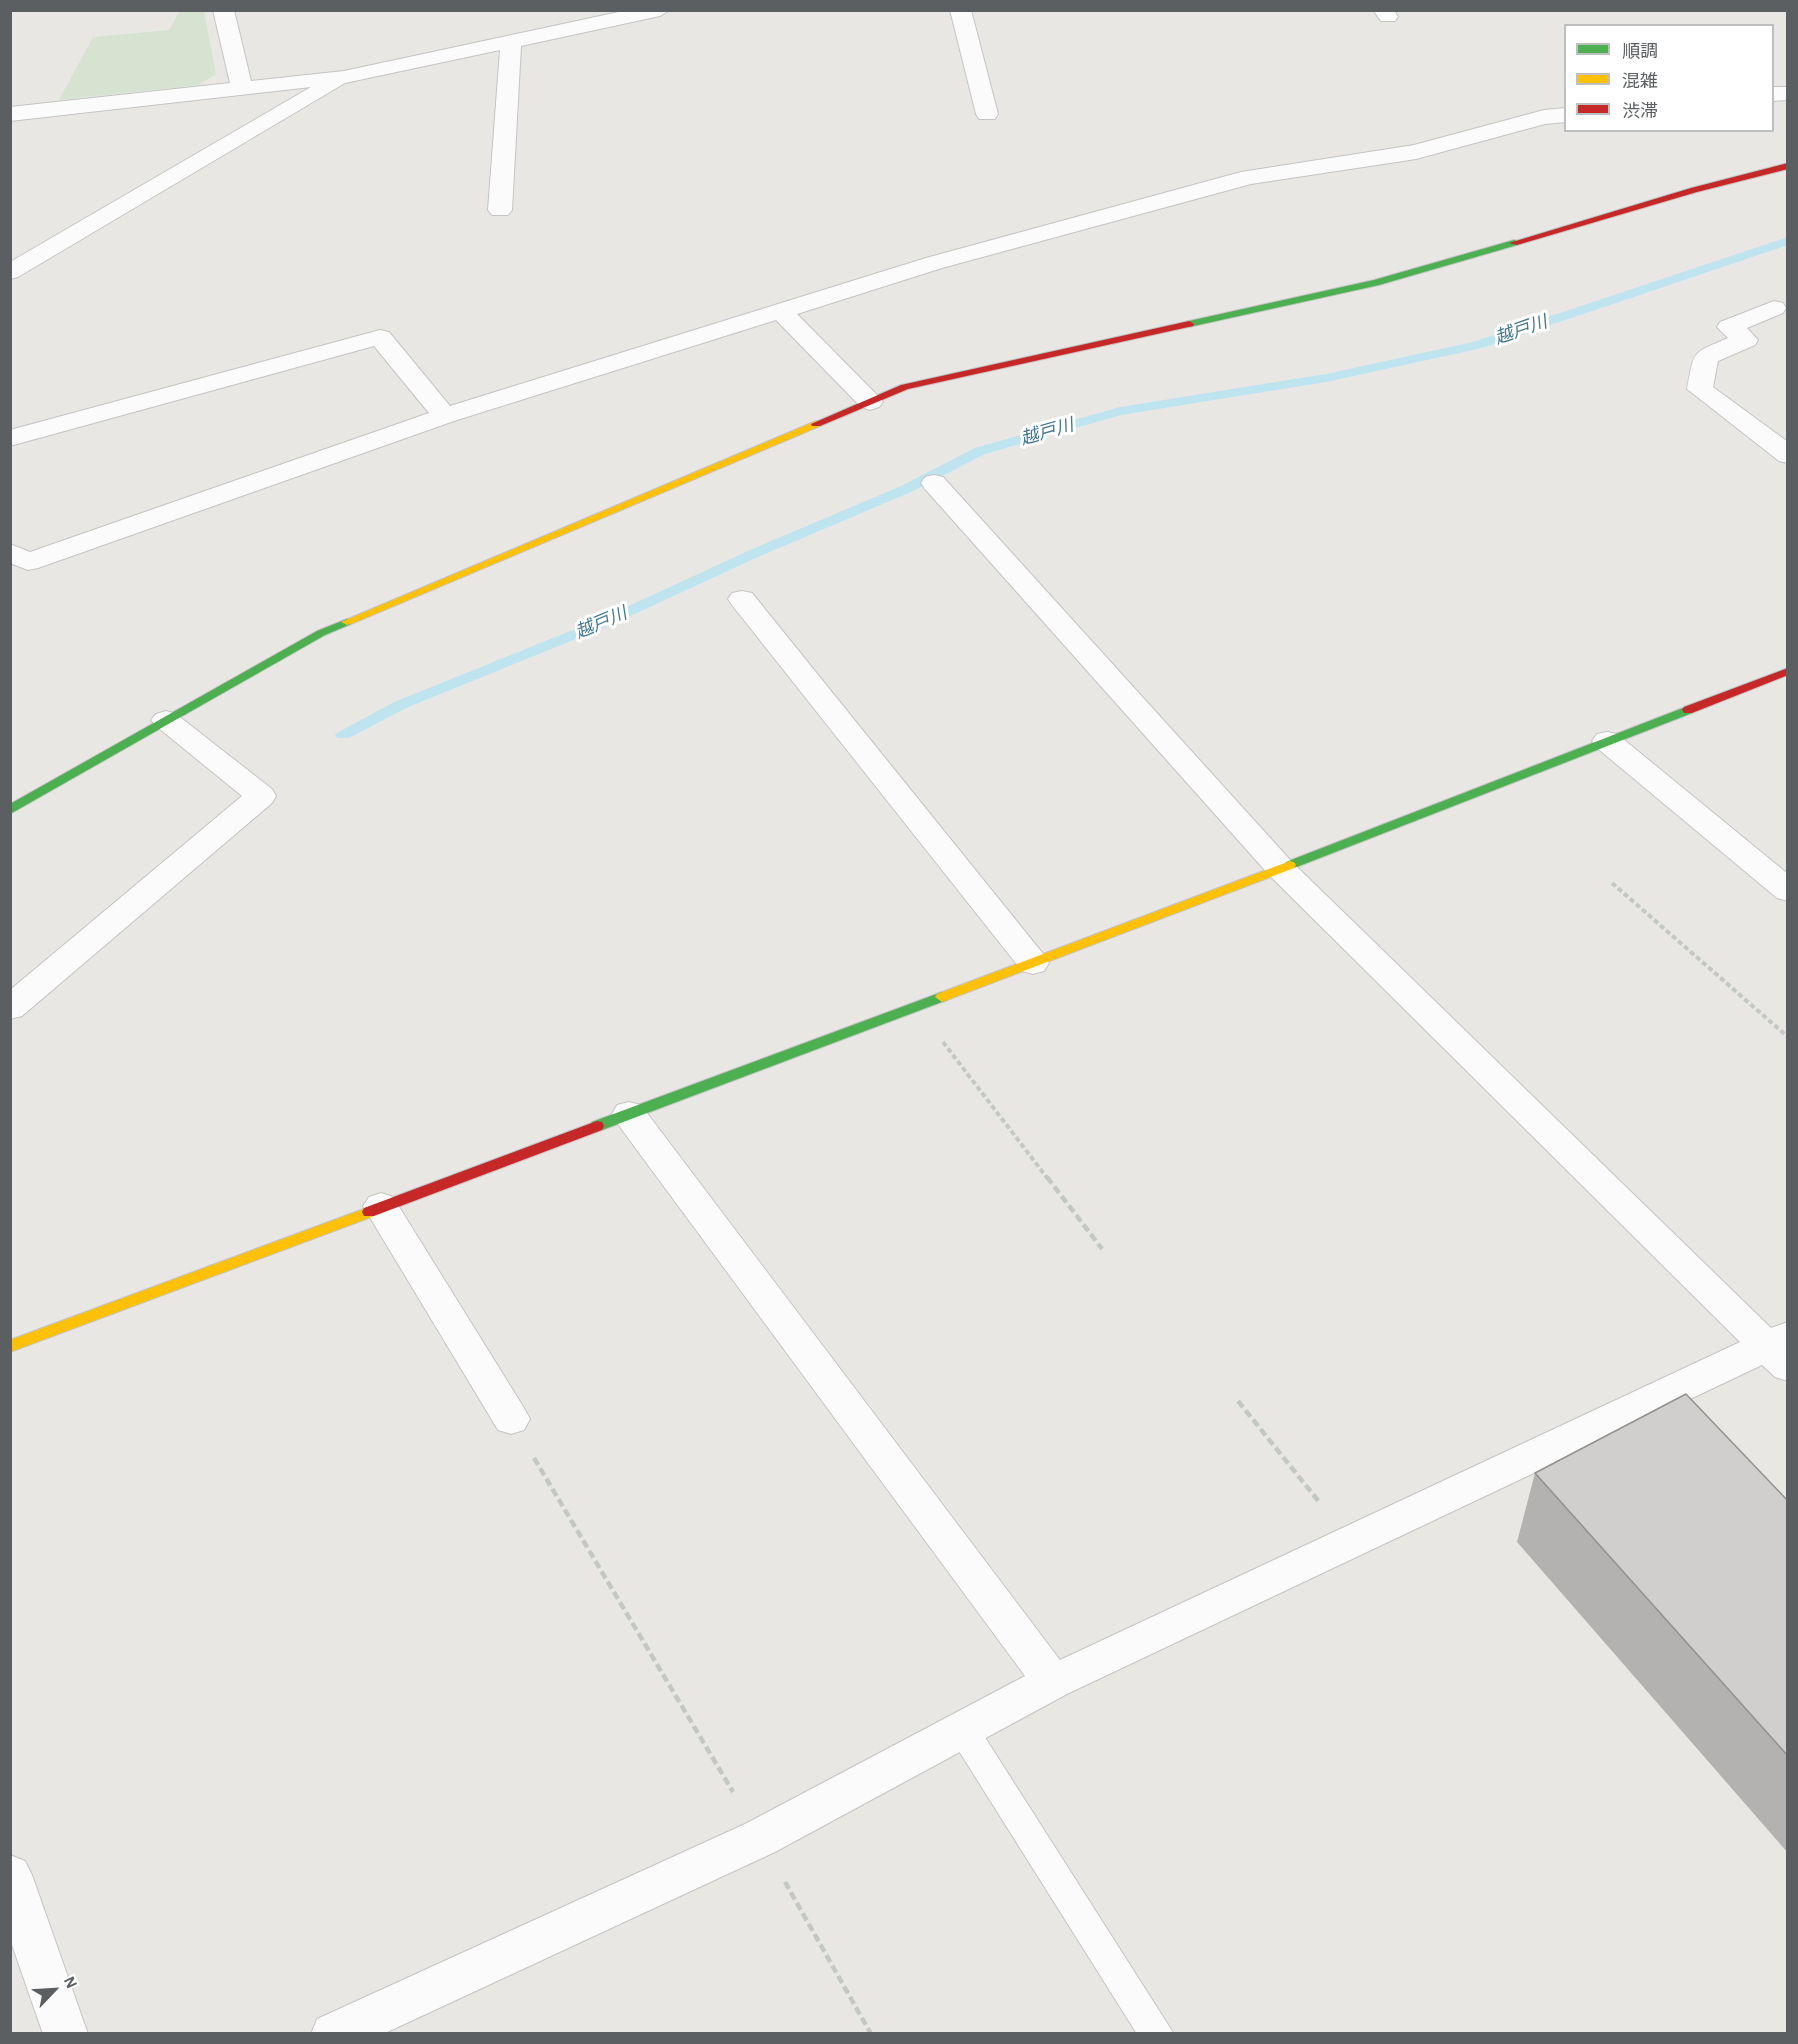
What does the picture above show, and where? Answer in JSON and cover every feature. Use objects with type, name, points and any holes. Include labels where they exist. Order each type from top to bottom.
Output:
[{"type":"street","points":[[223,10],[242,88]]},
{"type":"street","points":[[10,114],[344,77],[660,10]]},
{"type":"street","points":[[960,10],[987,114]]},
{"type":"street","points":[[500,210],[511,42]]},
{"type":"street","points":[[10,272],[344,77]]},
{"type":"street","points":[[10,552],[28,562],[446,416],[934,263],[1249,177],[1416,152],[1544,117],[1564,115]]},
{"type":"street","points":[[10,810],[321,633],[905,387],[1376,283],[1694,190],[1788,166]]},
{"type":"street","points":[[1774,308],[1729,327],[1746,340],[1706,357],[1700,389],[1788,455]]},
{"type":"street","points":[[780,311],[870,402]]},
{"type":"street","points":[[10,438],[380,337],[446,416]]},
{"type":"street","points":[[333,2034],[760,1838],[1053,1682],[1351,1541],[1781,1349],[1281,868],[934,483]]},
{"type":"street","points":[[742,599],[1033,963]]},
{"type":"street","points":[[10,1346],[1033,963],[1788,671]]},
{"type":"street","points":[[10,1008],[261,796],[166,720]]},
{"type":"street","points":[[1607,741],[1788,891]]},
{"type":"street","points":[[628,1114],[1053,1682]]},
{"type":"street","points":[[381,1206],[511,1419]]},
{"type":"street","points":[[10,1875],[66,2034]]},
{"type":"lane","points":[[963,1730],[1157,2034]]},
{"type":"path","points":[[1612,883],[1788,1037]]},
{"type":"path","points":[[915,1007],[1102,1249]]},
{"type":"path","points":[[1238,1401],[1351,1541]]},
{"type":"path","points":[[511,1419],[760,1838],[871,2034]]},
{"type":"green space","points":[[180,11],[204,11],[216,74],[198,85],[59,100],[93,37],[169,30]]},
{"type":"building","points":[[1686,1394],[1788,1501],[1788,1756],[1535,1473]]},
{"type":"waterway","name":"越戸川","points":[[343,734],[400,705],[610,620],[755,553],[906,489],[980,451],[1120,411],[1326,378],[1477,345],[1788,241]]},
{"type":"traffic: fast","points":[[1189,324],[1376,283],[1514,243]]},
{"type":"traffic: fast","points":[[10,810],[321,633],[347,622]]},
{"type":"traffic: fast","points":[[1290,865],[1688,710]]},
{"type":"traffic: fast","points":[[597,1126],[942,997]]},
{"type":"traffic: slow","points":[[347,622],[816,424]]},
{"type":"traffic: slow","points":[[942,997],[1290,865]]},
{"type":"traffic: slow","points":[[10,1346],[369,1212]]},
{"type":"traffic: jam","points":[[1514,243],[1694,190],[1788,166]]},
{"type":"traffic: jam","points":[[816,424],[905,387],[1189,324]]},
{"type":"traffic: jam","points":[[1688,710],[1788,671]]},
{"type":"traffic: jam","points":[[369,1212],[597,1126]]}]
